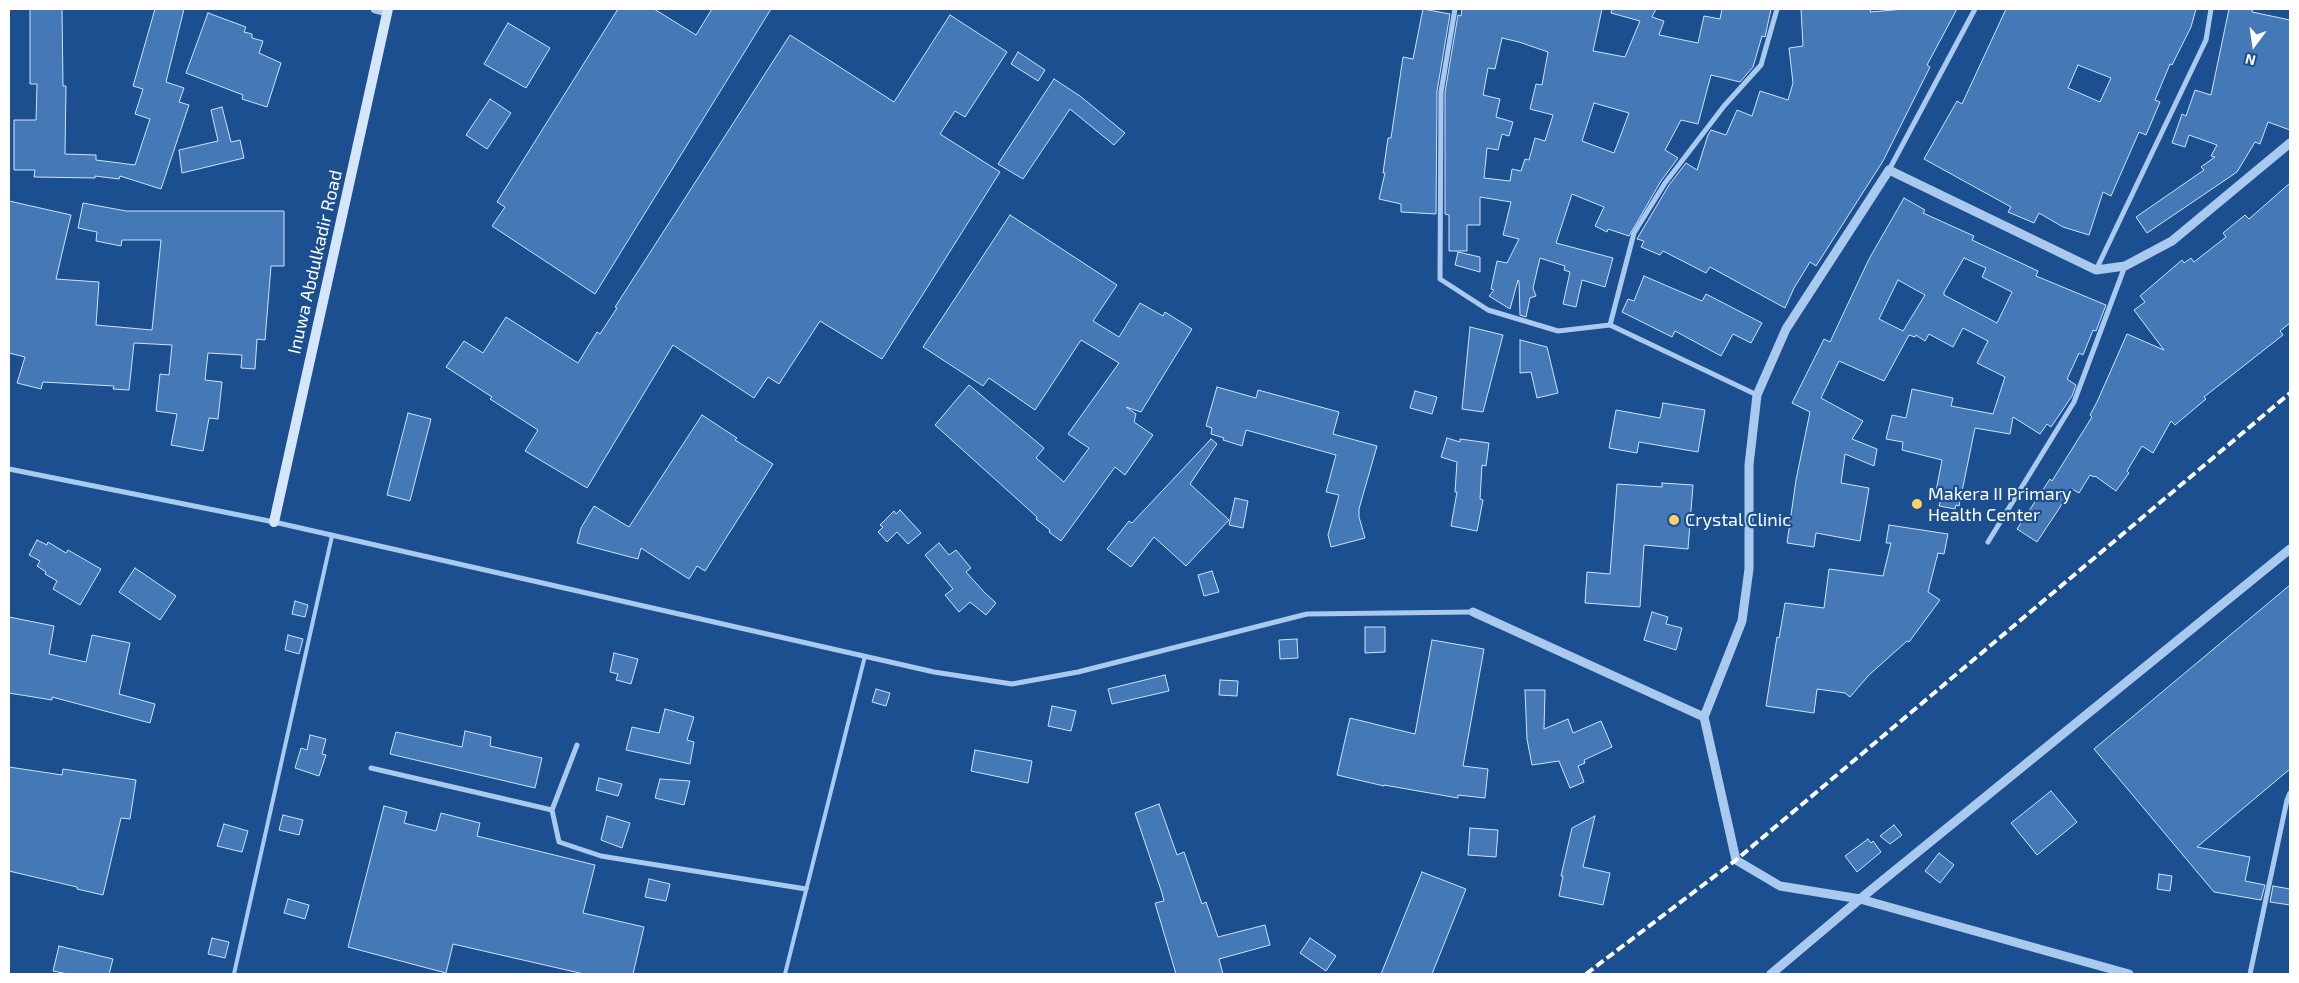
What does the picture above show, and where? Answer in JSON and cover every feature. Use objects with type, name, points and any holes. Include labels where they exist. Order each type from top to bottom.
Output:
[{"type":"main road","name":"Inuwa Abdulkadir Road","points":[[274,522],[388,10]]},
{"type":"street","points":[[375,9],[388,10]]},
{"type":"street","points":[[1455,9],[1442,92],[1440,279],[1488,310],[1558,331],[1610,325],[1757,395]]},
{"type":"street","points":[[1610,325],[1634,233],[1671,175],[1724,106],[1761,66],[1777,9]]},
{"type":"street","points":[[1975,9],[1889,170],[1786,329],[1757,395],[1750,466],[1749,569],[1742,621],[1704,717],[1736,860],[1780,886],[1860,899],[2129,974]]},
{"type":"street","points":[[2096,270],[2206,40],[2211,9]]},
{"type":"street","points":[[1889,170],[2096,270],[2125,266],[2172,241],[2290,143]]},
{"type":"street","points":[[1988,542],[2074,402],[2125,266]]},
{"type":"street","points":[[9,470],[274,522],[934,672],[1012,684],[1078,672],[1307,614],[1473,612],[1704,717]]},
{"type":"street","points":[[1771,974],[1860,899],[2290,549]]},
{"type":"street","points":[[577,745],[552,810],[559,842],[601,856],[806,889]]},
{"type":"street","points":[[371,768],[552,810]]},
{"type":"street","points":[[2250,974],[2290,793]]},
{"type":"lane","points":[[234,974],[332,536]]},
{"type":"lane","points":[[785,974],[865,656]]},
{"type":"building","points":[[30,9],[62,9],[63,86],[66,86],[65,154],[96,155],[96,160],[135,165],[150,119],[135,114],[143,89],[133,86],[155,9],[184,9],[166,82],[184,88],[179,102],[189,105],[161,189],[120,176],[119,179],[95,176],[95,178],[34,177],[35,170],[14,170],[14,120],[36,120],[37,84],[30,84]]},
{"type":"building","points":[[618,9],[654,9],[696,35],[712,9],[771,9],[595,294],[492,226],[505,207],[497,202]]},
{"type":"building","points":[[1423,9],[1450,14],[1437,91],[1436,214],[1401,212],[1401,204],[1379,199],[1385,173],[1383,173],[1388,138],[1391,138],[1403,57],[1413,59]]},
{"type":"building","points":[[1462,9],[1602,9],[1593,51],[1625,57],[1640,21],[1611,13],[1612,9],[1656,9],[1652,17],[1664,21],[1659,35],[1698,43],[1704,16],[1720,19],[1722,9],[1771,9],[1765,37],[1762,36],[1753,67],[1740,82],[1711,75],[1698,124],[1681,120],[1665,150],[1678,158],[1661,181],[1629,236],[1608,229],[1607,232],[1595,226],[1604,207],[1572,194],[1556,243],[1613,258],[1605,287],[1582,280],[1576,307],[1563,304],[1570,272],[1564,270],[1565,266],[1540,258],[1533,288],[1536,296],[1530,298],[1526,317],[1520,315],[1518,280],[1510,309],[1489,296],[1494,290],[1491,289],[1497,261],[1507,263],[1519,239],[1503,235],[1511,202],[1480,197],[1480,225],[1467,225],[1467,251],[1449,251],[1449,215],[1445,214],[1445,92],[1458,15],[1461,16]],"holes":[[[1502,38],[1548,52],[1542,85],[1536,84],[1530,109],[1553,115],[1545,141],[1535,138],[1529,160],[1525,159],[1521,171],[1512,169],[1510,181],[1484,178],[1487,148],[1498,150],[1502,134],[1509,136],[1513,122],[1496,117],[1500,99],[1483,95],[1488,68],[1495,69]],[[1594,103],[1629,113],[1614,153],[1582,141]]]},
{"type":"building","points":[[1801,9],[1871,9],[1870,12],[1905,9],[1957,9],[1927,65],[1930,67],[1883,161],[1816,266],[1810,262],[1794,288],[1785,308],[1710,267],[1706,273],[1663,251],[1660,255],[1641,247],[1644,241],[1637,239],[1669,185],[1686,163],[1697,170],[1711,130],[1726,135],[1737,110],[1752,116],[1760,91],[1788,100],[1793,83],[1789,48],[1803,46]]},
{"type":"building","points":[[2006,9],[2196,9],[2191,27],[2172,65],[2170,64],[2155,100],[2160,102],[2146,135],[2139,132],[2111,196],[2103,192],[2089,235],[2063,227],[2039,213],[2034,223],[2008,212],[2011,207],[1924,159],[1957,101],[1962,104]],"holes":[[[2078,65],[2111,78],[2100,102],[2068,88]]]},
{"type":"building","points":[[2229,9],[2252,9],[2252,12],[2290,20],[2290,130],[2268,122],[2260,144],[2255,142],[2237,172],[2147,233],[2136,217],[2204,170],[2201,167],[2215,157],[2211,156],[2217,145],[2189,135],[2185,147],[2172,143],[2182,114],[2186,116],[2195,90],[2211,95]]},
{"type":"building","points":[[208,13],[246,27],[244,32],[252,34],[252,38],[263,41],[259,53],[281,63],[267,107],[242,99],[243,95],[186,73]]},
{"type":"building","points":[[950,15],[1007,52],[965,117],[955,111],[940,134],[1000,172],[882,359],[820,321],[779,384],[768,377],[754,398],[673,345],[587,488],[525,451],[538,430],[490,399],[492,397],[446,367],[464,341],[483,353],[506,317],[578,363],[597,332],[600,334],[617,308],[615,307],[790,35],[894,102]]},
{"type":"building","points":[[508,23],[550,48],[526,88],[484,64]]},
{"type":"building","points":[[1018,52],[1045,70],[1038,81],[1011,64]]},
{"type":"building","points":[[1054,79],[1080,96],[1125,133],[1114,145],[1070,109],[1023,179],[998,164]]},
{"type":"building","points":[[490,99],[511,113],[487,149],[466,135]]},
{"type":"building","points":[[222,107],[231,142],[240,140],[244,158],[182,173],[179,150],[218,141],[211,110]]},
{"type":"building","points":[[2290,183],[2290,323],[2280,331],[2283,335],[2204,397],[2206,399],[2175,425],[2171,421],[2153,453],[2142,446],[2127,471],[2129,473],[2116,491],[2095,476],[2090,475],[2079,493],[2072,489],[2037,542],[2017,529],[2050,479],[2052,481],[2092,417],[2090,415],[2127,334],[2164,350],[2134,310],[2145,302],[2140,296],[2182,260],[2184,263],[2191,258],[2194,262],[2226,237],[2223,233],[2245,215],[2249,219]]},
{"type":"building","points":[[1904,198],[1925,210],[1923,213],[1974,236],[1972,240],[2038,271],[2036,276],[2106,305],[2096,331],[2093,330],[2083,355],[2079,353],[2067,379],[2076,385],[2072,396],[2051,427],[2047,424],[2040,434],[2013,417],[2010,434],[1975,428],[1959,506],[1956,505],[1955,509],[1939,506],[1943,494],[1936,491],[1942,460],[1902,450],[1903,442],[1886,439],[1892,415],[1906,418],[1912,389],[1953,398],[1951,406],[1993,414],[2005,377],[1977,363],[1988,341],[1963,328],[1953,347],[1929,334],[1925,341],[1916,335],[1915,337],[1909,335],[1884,381],[1839,361],[1821,398],[1863,421],[1852,439],[1877,449],[1874,466],[1845,454],[1841,483],[1869,488],[1860,541],[1816,533],[1814,547],[1787,543],[1796,480],[1810,412],[1792,403],[1824,339],[1830,342],[1869,259]],"holes":[[[1964,258],[1986,268],[1982,277],[2012,292],[1997,323],[1944,295]],[[1898,280],[1925,295],[1903,331],[1879,319]]]},
{"type":"building","points":[[9,201],[71,215],[56,279],[99,282],[96,325],[152,330],[161,240],[122,240],[121,246],[96,241],[97,232],[78,228],[83,203],[126,211],[284,211],[284,266],[271,266],[265,340],[257,339],[255,369],[241,368],[242,355],[208,353],[205,380],[222,382],[218,419],[209,418],[203,451],[171,445],[177,414],[156,411],[160,374],[169,375],[172,345],[134,343],[129,390],[113,389],[114,386],[43,382],[41,389],[17,383],[25,357],[9,353]]},
{"type":"building","points":[[1010,215],[1117,285],[1093,321],[1119,337],[1140,303],[1163,316],[1165,312],[1192,329],[1141,412],[1126,407],[1136,414],[1134,422],[1153,435],[1125,475],[1115,467],[1061,541],[1049,532],[1050,530],[1036,519],[1037,517],[935,425],[969,385],[1044,448],[1036,458],[1064,482],[1089,448],[1068,434],[1119,363],[1081,340],[1035,410],[989,378],[983,386],[923,347]]},
{"type":"building","points":[[1458,252],[1480,257],[1480,272],[1455,265]]},
{"type":"building","points":[[1644,276],[1702,301],[1706,294],[1762,323],[1751,343],[1733,334],[1721,356],[1675,331],[1672,337],[1622,312],[1628,299],[1634,301]]},
{"type":"building","points":[[1470,327],[1503,335],[1483,412],[1462,409]]},
{"type":"building","points":[[1520,340],[1547,347],[1558,393],[1537,398],[1531,372],[1520,373]]},
{"type":"building","points":[[1217,387],[1256,398],[1258,390],[1339,412],[1333,434],[1377,446],[1359,509],[1359,517],[1365,538],[1331,547],[1328,535],[1339,495],[1326,492],[1336,455],[1246,430],[1242,446],[1211,434],[1212,428],[1206,426]]},
{"type":"building","points":[[1415,391],[1437,397],[1432,414],[1410,408]]},
{"type":"building","points":[[1663,403],[1705,410],[1698,452],[1639,442],[1637,453],[1609,448],[1616,410],[1660,418]]},
{"type":"building","points":[[408,413],[431,419],[410,501],[387,495]]},
{"type":"building","points":[[702,415],[737,438],[735,440],[773,464],[705,571],[697,566],[689,579],[641,548],[638,559],[577,543],[581,528],[594,506],[629,527]]},
{"type":"building","points":[[1447,438],[1460,442],[1460,439],[1489,443],[1486,466],[1482,465],[1480,499],[1483,500],[1477,531],[1451,526],[1457,492],[1455,492],[1457,462],[1441,457]]},
{"type":"building","points":[[1211,439],[1217,444],[1190,484],[1229,520],[1186,566],[1154,537],[1131,567],[1107,549],[1129,521],[1132,523]]},
{"type":"building","points":[[1662,483],[1693,485],[1688,549],[1644,545],[1640,607],[1585,603],[1587,572],[1610,574],[1617,484],[1662,487]]},
{"type":"building","points":[[1235,498],[1248,501],[1243,528],[1229,525]]},
{"type":"building","points":[[900,510],[921,533],[908,544],[897,532],[887,542],[878,532],[883,527],[880,525],[894,511],[896,514]]},
{"type":"building","points":[[1889,525],[1948,534],[1944,554],[1938,553],[1928,592],[1940,600],[1909,642],[1907,641],[1869,675],[1850,697],[1845,693],[1817,689],[1814,713],[1766,706],[1777,637],[1779,638],[1785,603],[1824,608],[1829,569],[1883,576],[1891,543],[1886,543]]},
{"type":"building","points":[[37,540],[47,545],[48,542],[66,553],[68,550],[101,569],[80,605],[53,589],[57,581],[45,574],[46,572],[37,566],[40,561],[29,555]]},
{"type":"building","points":[[939,543],[949,555],[956,550],[971,568],[966,572],[996,603],[986,615],[970,602],[959,612],[945,595],[953,589],[925,555]]},
{"type":"building","points":[[135,568],[176,596],[160,620],[119,592]]},
{"type":"building","points":[[1212,571],[1219,592],[1204,596],[1198,575]]},
{"type":"building","points":[[2290,585],[2290,769],[2197,847],[2250,857],[2245,881],[2265,885],[2261,900],[2214,892],[2094,749]]},
{"type":"building","points":[[295,601],[308,605],[305,617],[292,614]]},
{"type":"building","points":[[1652,612],[1668,617],[1666,624],[1682,628],[1676,650],[1644,640]]},
{"type":"building","points":[[9,617],[54,626],[49,654],[86,662],[92,635],[130,643],[119,694],[155,704],[150,723],[52,697],[52,700],[9,693]]},
{"type":"building","points":[[1365,627],[1385,627],[1385,652],[1365,653]]},
{"type":"building","points":[[288,635],[303,639],[299,654],[285,650]]},
{"type":"building","points":[[1297,639],[1298,658],[1280,659],[1279,640]]},
{"type":"building","points":[[1432,640],[1484,649],[1463,766],[1488,769],[1485,798],[1458,795],[1458,798],[1384,786],[1337,775],[1350,718],[1415,734]]},
{"type":"building","points":[[614,653],[638,659],[631,684],[616,680],[618,674],[610,672]]},
{"type":"building","points":[[1165,675],[1169,691],[1112,704],[1108,689]]},
{"type":"building","points":[[1220,680],[1238,681],[1237,696],[1219,695]]},
{"type":"building","points":[[876,689],[890,693],[886,706],[872,702]]},
{"type":"building","points":[[1525,690],[1545,690],[1544,729],[1568,719],[1573,733],[1601,721],[1612,747],[1584,760],[1585,763],[1578,766],[1584,782],[1570,788],[1559,761],[1532,765],[1527,739]]},
{"type":"building","points":[[1052,706],[1076,711],[1071,731],[1048,726]]},
{"type":"building","points":[[665,709],[694,717],[687,740],[694,742],[690,764],[626,750],[632,727],[659,733]]},
{"type":"building","points":[[465,731],[491,737],[490,746],[542,758],[535,788],[390,754],[396,732],[462,747]]},
{"type":"building","points":[[310,735],[326,739],[322,754],[326,755],[319,776],[295,768],[301,748],[307,750]]},
{"type":"building","points":[[975,750],[1032,761],[1028,783],[971,771]]},
{"type":"building","points":[[9,767],[62,775],[63,769],[136,780],[130,819],[121,818],[103,895],[9,871]]},
{"type":"building","points":[[599,778],[622,784],[618,796],[596,790]]},
{"type":"building","points":[[660,779],[690,781],[684,805],[655,798]]},
{"type":"building","points":[[2051,791],[2077,822],[2037,855],[2011,823]]},
{"type":"building","points":[[1159,804],[1177,855],[1184,852],[1202,904],[1206,902],[1218,937],[1265,925],[1270,945],[1219,959],[1223,974],[1176,974],[1155,903],[1164,901],[1162,893],[1135,813]]},
{"type":"building","points":[[384,806],[407,812],[404,823],[436,831],[441,813],[480,823],[477,836],[595,865],[583,913],[644,927],[633,974],[584,974],[453,944],[446,973],[348,947]]},
{"type":"building","points":[[283,815],[303,820],[299,835],[279,830]]},
{"type":"building","points":[[607,816],[630,823],[622,848],[601,840]]},
{"type":"building","points":[[1595,816],[1583,867],[1610,873],[1603,905],[1559,896],[1563,876],[1561,876],[1572,828]]},
{"type":"building","points":[[224,824],[248,831],[242,852],[217,846]]},
{"type":"building","points":[[1894,825],[1902,835],[1890,844],[1880,836]]},
{"type":"building","points":[[1470,828],[1498,830],[1496,857],[1468,855]]},
{"type":"building","points":[[1868,839],[1871,843],[1873,841],[1881,852],[1857,872],[1845,856]]},
{"type":"building","points":[[1939,853],[1954,865],[1940,883],[1925,871]]},
{"type":"building","points":[[1422,872],[1466,889],[1432,974],[1381,974]]},
{"type":"building","points":[[2159,874],[2172,876],[2170,891],[2157,889]]},
{"type":"building","points":[[649,879],[670,884],[666,901],[645,897]]},
{"type":"building","points":[[2273,886],[2290,889],[2290,905],[2270,902]]},
{"type":"building","points":[[288,899],[309,905],[305,919],[284,913]]},
{"type":"building","points":[[212,938],[229,942],[225,958],[208,954]]},
{"type":"building","points":[[1310,938],[1336,956],[1326,971],[1300,953]]},
{"type":"building","points":[[59,946],[113,959],[109,974],[68,974],[53,971]]},
{"type":"railway","points":[[1586,974],[1736,860],[2290,393]]},
{"type":"place","name":"Makera II Primary Health Center","points":[[1917,504]]},
{"type":"place","name":"Crystal Clinic","points":[[1674,520]]}]
